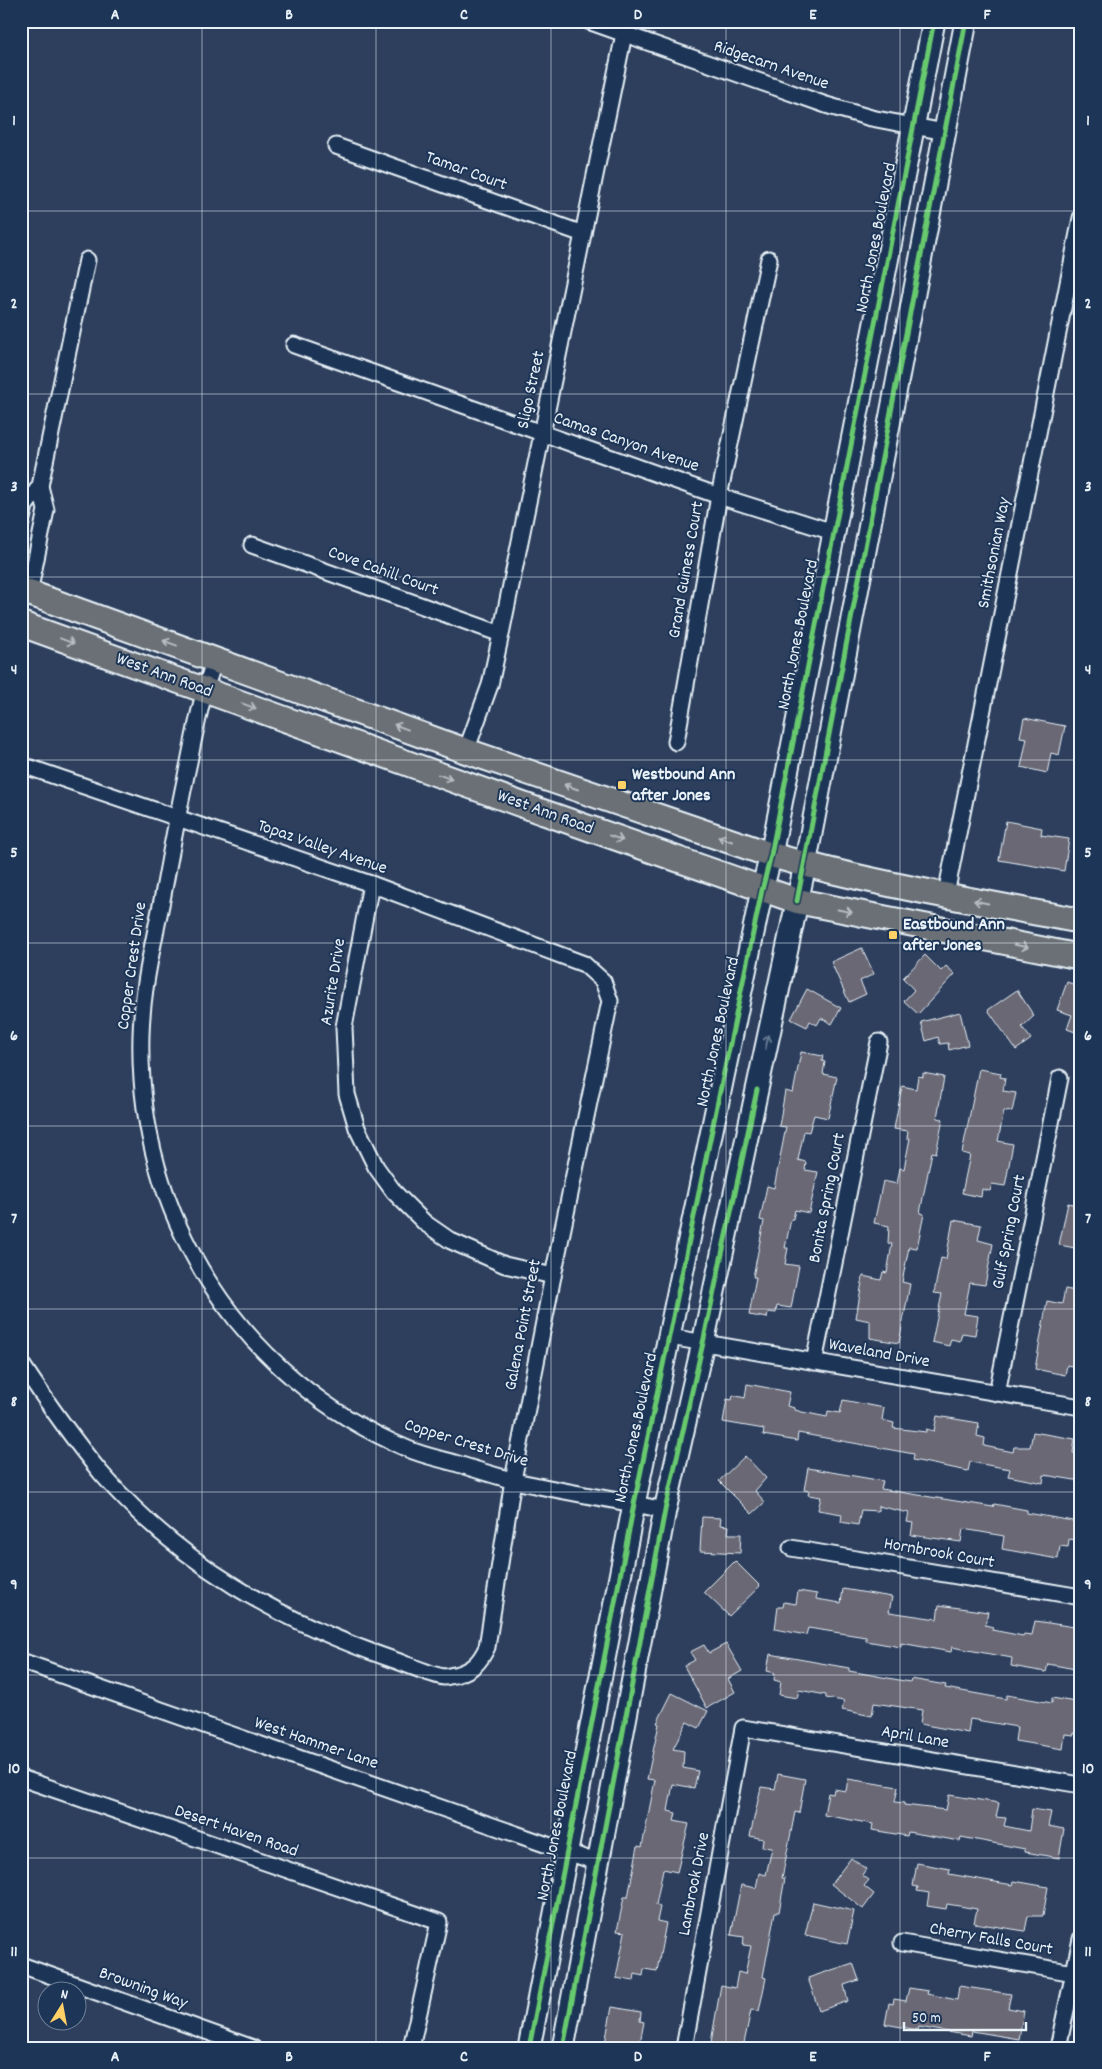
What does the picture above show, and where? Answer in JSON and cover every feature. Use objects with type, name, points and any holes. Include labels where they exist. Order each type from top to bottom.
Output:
[{"type":"main road","name":"North Jones Boulevard","points":[[529,2048],[634,1504],[762,890],[771,855],[934,21]]},
{"type":"main road","points":[[563,2048],[665,1510],[704,1343],[805,865],[966,21]]},
{"type":"main road","name":"West Ann Road","points":[[25,591],[466,751],[771,855],[805,865],[1081,921]]},
{"type":"main road","name":"West Ann Road","points":[[21,624],[797,902],[1081,957]]},
{"type":"main road","points":[[367,749],[425,751],[442,757],[453,758],[466,751]]},
{"type":"street","name":"Ridgecarn Avenue","points":[[588,21],[826,105],[871,118],[945,132]]},
{"type":"street","name":"Sligo Street","points":[[466,751],[490,685],[624,34]]},
{"type":"street","name":"Tamar Court","points":[[336,146],[583,234]]},
{"type":"street","name":"Smithsonian Way","points":[[946,894],[1081,218]]},
{"type":"street","name":"Grand Guiness Court","points":[[676,742],[719,496],[769,259]]},
{"type":"street","points":[[21,524],[25,506],[40,486],[87,260]]},
{"type":"street","name":"Camas Canyon Avenue","points":[[294,345],[719,496],[833,532]]},
{"type":"street","points":[[25,591],[46,510],[40,486]]},
{"type":"street","name":"Cove Cahill Court","points":[[252,545],[501,634]]},
{"type":"street","name":"Copper Crest Drive","points":[[216,660],[203,690],[177,818],[143,999],[140,1036],[144,1111],[166,1198],[187,1246],[209,1286],[240,1327],[293,1380],[342,1416],[409,1450],[513,1480],[665,1510]]},
{"type":"street","name":"Topaz Valley Avenue","points":[[21,767],[31,768],[370,884],[584,964],[603,981]]},
{"type":"street","name":"Azurite Drive","points":[[370,884],[344,1027],[347,1094],[357,1128],[376,1167],[394,1192],[425,1223],[451,1241],[505,1265],[553,1276]]},
{"type":"street","name":"Galena Point Street","points":[[21,1363],[56,1415],[102,1473],[142,1514],[182,1549],[226,1582],[283,1615],[344,1643],[444,1677],[468,1672],[480,1661],[487,1647],[513,1480],[610,1001],[603,981]]},
{"type":"street","name":"Bonita Spring Court","points":[[814,1362],[879,1042]]},
{"type":"street","name":"Gulf Spring Court","points":[[997,1393],[1060,1078]]},
{"type":"street","name":"Waveland Drive","points":[[670,1337],[1081,1407]]},
{"type":"street","name":"Hornbrook Court","points":[[791,1548],[1081,1597]]},
{"type":"street","name":"West Hammer Lane","points":[[21,1661],[599,1863]]},
{"type":"street","name":"April Lane","points":[[744,1728],[1081,1785]]},
{"type":"street","name":"Lambrook Drive","points":[[684,2048],[744,1728]]},
{"type":"street","name":"Desert Haven Road","points":[[21,1778],[439,1922],[411,2048]]},
{"type":"street","points":[[1058,2048],[1081,1939]]},
{"type":"street","name":"Cherry Falls Court","points":[[902,1943],[1074,1973]]},
{"type":"street","name":"Browning Way","points":[[21,1965],[253,2048]]},
{"type":"building","points":[[1024,718],[1065,726],[1059,755],[1051,753],[1047,773],[1021,767],[1027,738],[1020,737]]},
{"type":"building","points":[[1006,821],[1042,828],[1041,835],[1069,839],[1064,871],[999,860]]},
{"type":"building","points":[[862,948],[874,974],[860,981],[866,994],[849,1002],[831,962]]},
{"type":"building","points":[[925,955],[941,971],[946,966],[955,974],[918,1014],[904,1001],[914,990],[903,978]]},
{"type":"building","points":[[1067,982],[1081,987],[1081,1034],[1067,1029],[1072,1015],[1057,1010]]},
{"type":"building","points":[[807,989],[841,1008],[832,1024],[821,1018],[817,1025],[810,1021],[807,1027],[791,1019]]},
{"type":"building","points":[[1017,990],[1034,1016],[1022,1027],[1031,1039],[1016,1050],[988,1010]]},
{"type":"building","points":[[960,1012],[968,1045],[949,1050],[948,1043],[940,1044],[938,1037],[926,1041],[921,1022]]},
{"type":"building","points":[[801,1052],[823,1056],[822,1061],[825,1062],[823,1074],[837,1077],[828,1118],[814,1115],[809,1132],[804,1131],[798,1160],[806,1162],[805,1170],[818,1172],[809,1213],[795,1210],[793,1219],[791,1219],[785,1248],[788,1248],[785,1264],[799,1266],[791,1308],[777,1306],[776,1313],[768,1312],[767,1318],[749,1315],[756,1277],[753,1277],[764,1221],[760,1220],[767,1186],[774,1188],[786,1127],[779,1126],[785,1091],[793,1093]]},
{"type":"building","points":[[979,1069],[1001,1073],[1000,1077],[1005,1078],[1003,1091],[1016,1093],[1012,1112],[1004,1111],[998,1141],[1013,1144],[1005,1186],[992,1184],[990,1191],[982,1189],[981,1197],[962,1193],[970,1155],[962,1153]]},
{"type":"building","points":[[923,1073],[944,1077],[937,1118],[943,1119],[936,1153],[932,1152],[920,1213],[924,1214],[917,1248],[909,1247],[902,1282],[910,1284],[899,1343],[870,1338],[870,1321],[856,1318],[863,1276],[881,1280],[883,1272],[887,1273],[892,1244],[888,1243],[889,1226],[874,1223],[883,1181],[897,1184],[900,1168],[904,1169],[910,1138],[907,1138],[908,1131],[894,1129],[902,1086],[916,1089],[918,1076],[923,1077]]},
{"type":"building","points":[[1068,1203],[1081,1206],[1081,1249],[1059,1245]]},
{"type":"building","points":[[953,1220],[981,1225],[978,1240],[993,1244],[985,1285],[970,1283],[964,1314],[978,1316],[975,1335],[962,1333],[960,1341],[951,1339],[949,1346],[932,1342],[942,1294],[934,1293],[941,1258],[946,1259]]},
{"type":"building","points":[[1065,1289],[1081,1292],[1081,1368],[1067,1365],[1065,1375],[1035,1369],[1047,1301],[1062,1304]]},
{"type":"building","points":[[747,1384],[790,1392],[787,1406],[802,1412],[827,1417],[828,1411],[840,1413],[843,1400],[884,1408],[882,1420],[894,1423],[893,1428],[926,1432],[926,1429],[934,1431],[937,1416],[979,1423],[977,1436],[985,1438],[984,1446],[1013,1452],[1014,1447],[1030,1447],[1033,1432],[1075,1439],[1073,1453],[1081,1454],[1081,1481],[1044,1475],[1043,1483],[1008,1476],[1010,1469],[970,1462],[968,1471],[913,1460],[914,1454],[798,1433],[797,1441],[763,1435],[764,1429],[723,1422],[727,1399],[732,1400],[733,1395],[745,1398]]},
{"type":"building","points":[[745,1456],[766,1478],[755,1491],[765,1502],[752,1514],[719,1481]]},
{"type":"building","points":[[808,1468],[883,1481],[881,1489],[993,1507],[994,1504],[1027,1510],[1027,1513],[1079,1522],[1076,1540],[1069,1539],[1068,1547],[1060,1546],[1058,1559],[1002,1549],[1004,1536],[963,1529],[961,1542],[911,1535],[913,1523],[907,1522],[909,1513],[878,1506],[878,1511],[861,1510],[858,1525],[841,1522],[842,1514],[818,1510],[821,1497],[808,1495],[809,1491],[804,1490]]},
{"type":"building","points":[[702,1517],[721,1518],[720,1525],[729,1526],[728,1534],[741,1534],[740,1553],[700,1551]]},
{"type":"building","points":[[735,1561],[760,1586],[729,1616],[704,1592]]},
{"type":"building","points":[[843,1589],[892,1597],[889,1612],[937,1619],[939,1605],[988,1612],[985,1625],[993,1627],[992,1630],[1023,1636],[1024,1634],[1032,1635],[1035,1621],[1081,1628],[1081,1670],[1048,1664],[1046,1672],[1011,1666],[1012,1658],[952,1647],[951,1652],[901,1643],[901,1647],[866,1641],[866,1637],[808,1628],[806,1635],[775,1629],[778,1607],[783,1607],[784,1602],[796,1604],[798,1591],[817,1594],[816,1599],[841,1603]]},
{"type":"building","points":[[726,1644],[742,1671],[728,1679],[735,1692],[707,1708],[684,1666],[695,1660],[690,1652],[704,1645],[709,1653]]},
{"type":"building","points":[[770,1654],[849,1668],[849,1671],[910,1682],[911,1679],[946,1685],[945,1688],[1006,1699],[1007,1695],[1052,1703],[1052,1698],[1081,1703],[1081,1734],[1065,1734],[1063,1749],[1015,1741],[1017,1727],[970,1719],[968,1733],[920,1724],[922,1710],[874,1703],[872,1716],[842,1710],[844,1701],[826,1698],[826,1695],[799,1690],[797,1698],[779,1695],[781,1682],[774,1680],[775,1673],[767,1671]]},
{"type":"building","points":[[672,1693],[708,1711],[699,1728],[687,1722],[673,1749],[684,1751],[683,1768],[698,1771],[694,1788],[673,1784],[668,1811],[676,1813],[674,1821],[689,1824],[677,1872],[663,1869],[656,1905],[660,1907],[657,1921],[666,1923],[657,1971],[644,1969],[643,1976],[635,1974],[634,1981],[616,1978],[625,1932],[617,1931],[624,1897],[628,1897],[638,1846],[642,1847],[655,1780],[647,1779],[659,1724],[657,1723]]},
{"type":"building","points":[[778,1774],[805,1779],[799,1813],[795,1812],[782,1878],[785,1878],[779,1912],[775,1912],[763,1977],[766,1978],[759,2011],[751,2010],[743,2048],[710,2048],[721,1985],[735,1988],[738,1972],[745,1974],[751,1946],[743,1945],[744,1937],[731,1935],[741,1885],[756,1888],[759,1873],[766,1875],[772,1848],[762,1847],[763,1839],[750,1836],[761,1787],[775,1789]]},
{"type":"building","points":[[848,1779],[898,1787],[895,1802],[904,1803],[904,1805],[946,1810],[949,1795],[999,1803],[996,1817],[1006,1818],[1004,1826],[1029,1831],[1032,1809],[1051,1812],[1048,1826],[1064,1829],[1059,1858],[1025,1852],[1025,1849],[961,1837],[960,1841],[908,1832],[907,1836],[872,1830],[873,1824],[824,1815],[828,1793],[833,1794],[834,1789],[846,1791]]},
{"type":"building","points":[[851,1858],[866,1869],[862,1875],[869,1880],[864,1886],[874,1894],[863,1909],[831,1884]]},
{"type":"building","points":[[917,1863],[950,1869],[949,1874],[1013,1885],[1014,1881],[1048,1887],[1043,1916],[1028,1916],[1025,1931],[974,1923],[977,1909],[947,1904],[946,1909],[927,1906],[929,1893],[917,1891],[918,1887],[913,1886]]},
{"type":"building","points":[[813,1902],[854,1911],[847,1944],[805,1935]]},
{"type":"building","points":[[853,1963],[859,1980],[844,1985],[848,2001],[819,2011],[808,1978]]},
{"type":"building","points":[[959,1986],[1011,1994],[1008,2008],[1024,2011],[1019,2039],[972,2031],[971,2036],[919,2027],[918,2030],[885,2024],[889,2003],[893,2004],[894,1999],[906,2001],[909,1988],[928,1991],[927,1994],[957,2000]]},
{"type":"building","points":[[612,2007],[641,2012],[640,2021],[644,2022],[639,2048],[604,2048]]},
{"type":"cycle path","points":[[529,2048],[634,1504],[762,890],[771,855],[934,21]]},
{"type":"cycle path","points":[[797,901],[966,21]]},
{"type":"cycle path","points":[[563,2048],[665,1510],[757,1090]]},
{"type":"place","name":"Westbound Ann after Jones","points":[[622,785]]},
{"type":"place","name":"Eastbound Ann after Jones","points":[[893,935]]}]
